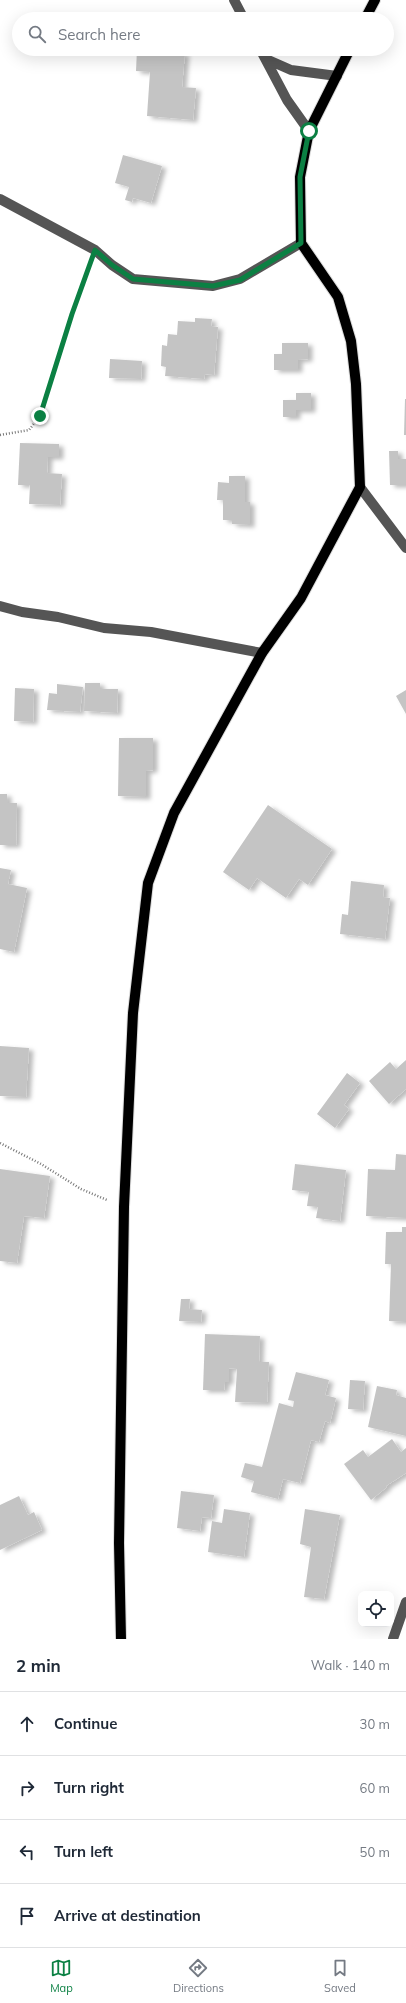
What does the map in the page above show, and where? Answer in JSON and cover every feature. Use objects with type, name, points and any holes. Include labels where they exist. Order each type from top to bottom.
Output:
[{"type":"main road","points":[[368,12],[374,0]]},
{"type":"main road","points":[[121,1639],[119,1543],[124,1207],[134,1013],[148,884],[174,813],[262,653],[301,598],[360,486],[356,384],[351,341],[338,297],[301,243],[300,177],[309,131],[347,56]]},
{"type":"street","points":[[234,0],[240,12]]},
{"type":"street","points":[[264,56],[287,100],[309,131]]},
{"type":"street","points":[[266,59],[291,70],[337,76]]},
{"type":"street","points":[[0,199],[95,250],[112,265],[133,279],[213,286],[240,280],[301,243]]},
{"type":"street","points":[[360,486],[406,548]]},
{"type":"street","points":[[0,606],[22,612],[58,617],[104,628],[151,632],[262,653]]},
{"type":"street","points":[[393,1639],[405,1606]]},
{"type":"path","points":[[0,435],[29,430],[40,416],[72,314],[95,250]]},
{"type":"path","points":[[0,1143],[41,1164],[81,1189],[124,1207]]},
{"type":"building","points":[[137,56],[185,56],[182,87],[196,88],[193,120],[147,116],[150,72],[136,71]]},
{"type":"building","points":[[123,155],[162,166],[151,203],[133,198],[132,202],[125,200],[129,187],[115,183]]},
{"type":"building","points":[[195,318],[212,319],[211,326],[218,327],[214,375],[205,374],[204,379],[165,376],[166,367],[161,366],[162,345],[167,346],[168,334],[177,335],[178,321],[195,322]]},
{"type":"building","points":[[282,343],[308,343],[308,359],[298,360],[298,370],[274,370],[274,354],[282,354]]},
{"type":"building","points":[[110,359],[142,361],[141,379],[109,378]]},
{"type":"building","points":[[296,393],[311,393],[311,410],[296,410],[296,417],[283,417],[283,400],[296,400]]},
{"type":"building","points":[[405,399],[406,435],[404,435]]},
{"type":"building","points":[[20,443],[59,444],[59,457],[48,457],[47,473],[62,474],[60,505],[29,504],[30,485],[18,485]]},
{"type":"building","points":[[389,451],[398,451],[398,459],[406,459],[406,485],[390,485]]},
{"type":"building","points":[[229,476],[245,476],[245,502],[250,502],[250,525],[232,524],[232,520],[223,520],[223,500],[217,500],[218,482],[229,483]]},
{"type":"building","points":[[85,683],[100,683],[100,689],[118,689],[117,713],[84,711]]},
{"type":"building","points":[[57,684],[83,687],[80,712],[47,710],[49,693],[57,694]]},
{"type":"building","points":[[15,688],[34,689],[33,722],[14,721]]},
{"type":"building","points":[[406,690],[406,714],[396,696]]},
{"type":"building","points":[[119,738],[153,738],[153,770],[146,771],[146,797],[118,796]]},
{"type":"building","points":[[0,794],[7,794],[7,803],[17,803],[16,845],[0,845]]},
{"type":"building","points":[[268,805],[332,849],[308,885],[299,879],[286,898],[257,878],[249,890],[223,872]]},
{"type":"building","points":[[0,868],[11,870],[8,884],[27,888],[14,952],[0,949]]},
{"type":"building","points":[[351,881],[384,885],[383,897],[390,898],[385,939],[340,934],[342,914],[348,915]]},
{"type":"building","points":[[0,1046],[29,1048],[26,1097],[0,1096]]},
{"type":"building","points":[[406,1060],[406,1089],[389,1104],[369,1081],[390,1062],[396,1069]]},
{"type":"building","points":[[347,1073],[360,1083],[344,1105],[349,1109],[335,1128],[317,1114]]},
{"type":"building","points":[[396,1154],[406,1155],[406,1218],[366,1216],[368,1169],[395,1170]]},
{"type":"building","points":[[295,1164],[346,1170],[340,1221],[316,1218],[318,1207],[307,1206],[309,1192],[292,1190]]},
{"type":"building","points":[[0,1169],[50,1176],[44,1218],[24,1216],[17,1263],[0,1261]]},
{"type":"building","points":[[402,1227],[406,1227],[406,1322],[389,1321],[391,1264],[385,1264],[386,1232],[402,1232]]},
{"type":"building","points":[[181,1299],[190,1299],[189,1309],[202,1310],[201,1322],[179,1321]]},
{"type":"building","points":[[205,1334],[260,1336],[259,1362],[269,1362],[267,1403],[235,1402],[237,1369],[229,1368],[229,1382],[225,1382],[224,1390],[203,1390]]},
{"type":"building","points":[[296,1372],[329,1380],[325,1395],[336,1398],[330,1423],[325,1421],[319,1442],[311,1440],[300,1483],[283,1479],[278,1499],[251,1492],[254,1481],[241,1477],[245,1463],[262,1467],[279,1403],[293,1407],[294,1401],[288,1400]]},
{"type":"building","points":[[350,1380],[365,1381],[363,1410],[348,1409]]},
{"type":"building","points":[[377,1386],[397,1390],[396,1395],[406,1398],[406,1436],[368,1427]]},
{"type":"building","points":[[392,1439],[401,1452],[406,1448],[406,1473],[386,1486],[387,1487],[371,1500],[344,1464],[363,1450],[368,1457]]},
{"type":"building","points":[[181,1491],[214,1495],[211,1518],[202,1517],[200,1531],[177,1528]]},
{"type":"building","points":[[19,1496],[28,1515],[34,1512],[42,1530],[0,1550],[0,1505]]},
{"type":"building","points":[[224,1509],[250,1513],[244,1557],[208,1552],[212,1521],[222,1523]]},
{"type":"building","points":[[305,1509],[340,1515],[324,1599],[304,1597],[311,1547],[300,1544]]},
{"type":"route","points":[[40,416],[57,366],[72,314],[95,250],[112,265],[133,279],[213,286],[240,280],[266,262],[301,243],[300,177],[309,131]]}]
